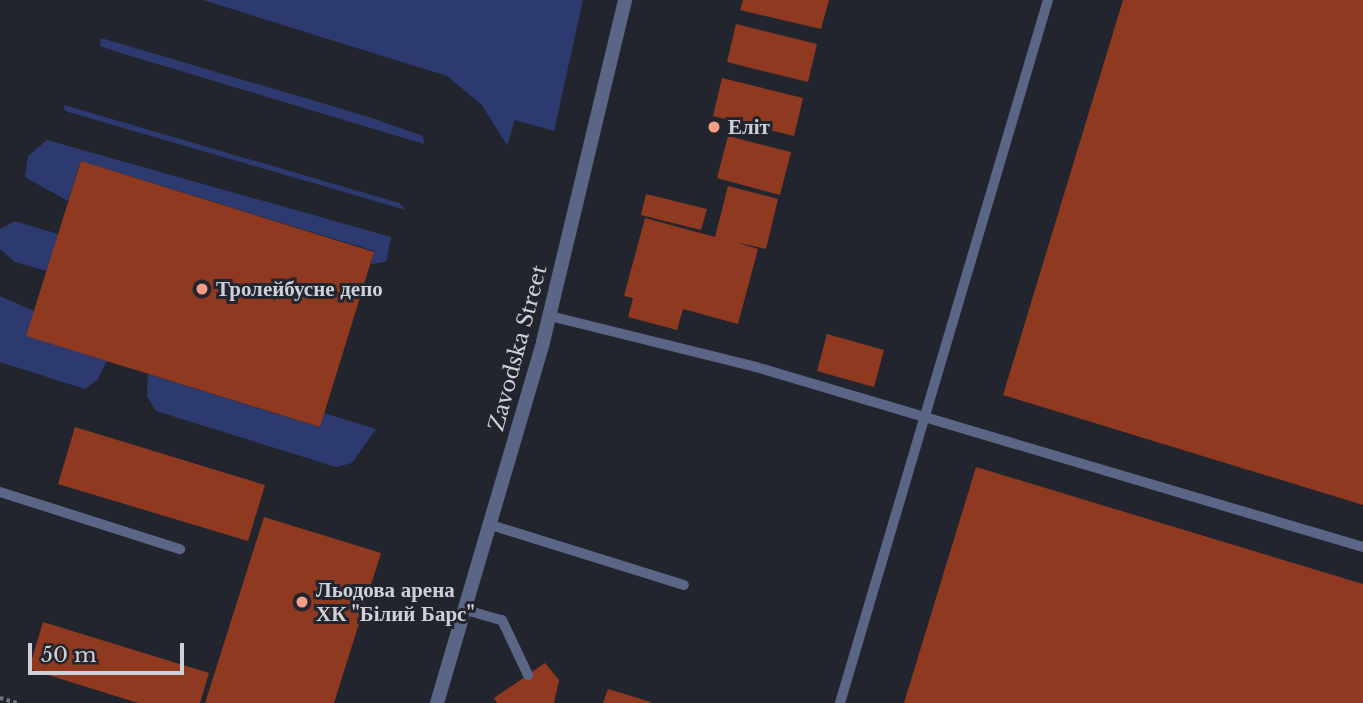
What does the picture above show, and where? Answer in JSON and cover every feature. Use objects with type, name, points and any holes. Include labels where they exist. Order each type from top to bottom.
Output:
[{"type":"street","name":"Zavodska Street","points":[[437,703],[550,316],[625,0]]},
{"type":"lane","points":[[840,703],[922,415],[1048,0]]},
{"type":"lane","points":[[550,316],[922,415],[1363,547]]},
{"type":"lane","points":[[0,492],[180,549]]},
{"type":"lane","points":[[491,525],[684,585]]},
{"type":"lane","points":[[466,610],[502,620],[528,675]]},
{"type":"path","points":[[0,698],[18,703]]},
{"type":"shaded area","points":[[203,0],[583,0],[554,131],[515,120],[507,145],[481,104],[447,76]]},
{"type":"shaded area","points":[[101,38],[369,117],[423,136],[424,144],[121,53],[100,46]]},
{"type":"shaded area","points":[[64,105],[399,203],[406,210],[65,111]]},
{"type":"shaded area","points":[[47,140],[391,237],[386,262],[371,264],[374,251],[81,161],[68,201],[25,177],[28,156]]},
{"type":"shaded area","points":[[15,221],[58,234],[47,271],[15,262],[0,249],[0,229]]},
{"type":"shaded area","points":[[0,296],[34,311],[27,336],[107,361],[97,380],[85,389],[0,362]]},
{"type":"shaded area","points":[[148,374],[319,427],[324,413],[376,429],[352,463],[336,467],[156,411],[147,396]]},
{"type":"building","points":[[743,0],[829,0],[821,29],[740,10]]},
{"type":"building","points":[[1123,0],[1363,0],[1363,505],[1003,395]]},
{"type":"building","points":[[736,24],[817,44],[808,82],[727,62]]},
{"type":"building","points":[[722,78],[803,98],[794,136],[713,116]]},
{"type":"building","points":[[728,136],[791,152],[780,195],[717,178]]},
{"type":"building","name":"Тролейбусне депо","points":[[81,161],[374,252],[320,427],[26,336]]},
{"type":"building","points":[[728,186],[778,199],[766,249],[735,242],[758,249],[738,324],[683,309],[677,330],[628,317],[633,298],[624,296],[645,218],[715,237]]},
{"type":"building","points":[[646,194],[707,209],[701,230],[641,215]]},
{"type":"building","points":[[827,334],[884,350],[874,387],[817,371]]},
{"type":"building","points":[[75,427],[265,485],[248,541],[58,484]]},
{"type":"building","points":[[976,467],[1363,584],[1363,703],[904,703]]},
{"type":"building","name":"Льодова арена ХК \"Білий Барс\"","points":[[264,517],[381,553],[334,703],[205,703]]},
{"type":"building","points":[[43,622],[209,673],[200,703],[138,703],[29,669]]},
{"type":"building","points":[[545,663],[559,680],[554,703],[497,703],[494,698]]},
{"type":"building","points":[[608,689],[651,702],[651,703],[603,703]]},
{"type":"place","name":"Еліт","points":[[714,127]]},
{"type":"place","name":"Тролейбусне депо","points":[[202,289]]},
{"type":"place","name":"Льодова арена ХК \"Білий Барс\"","points":[[302,602]]}]
